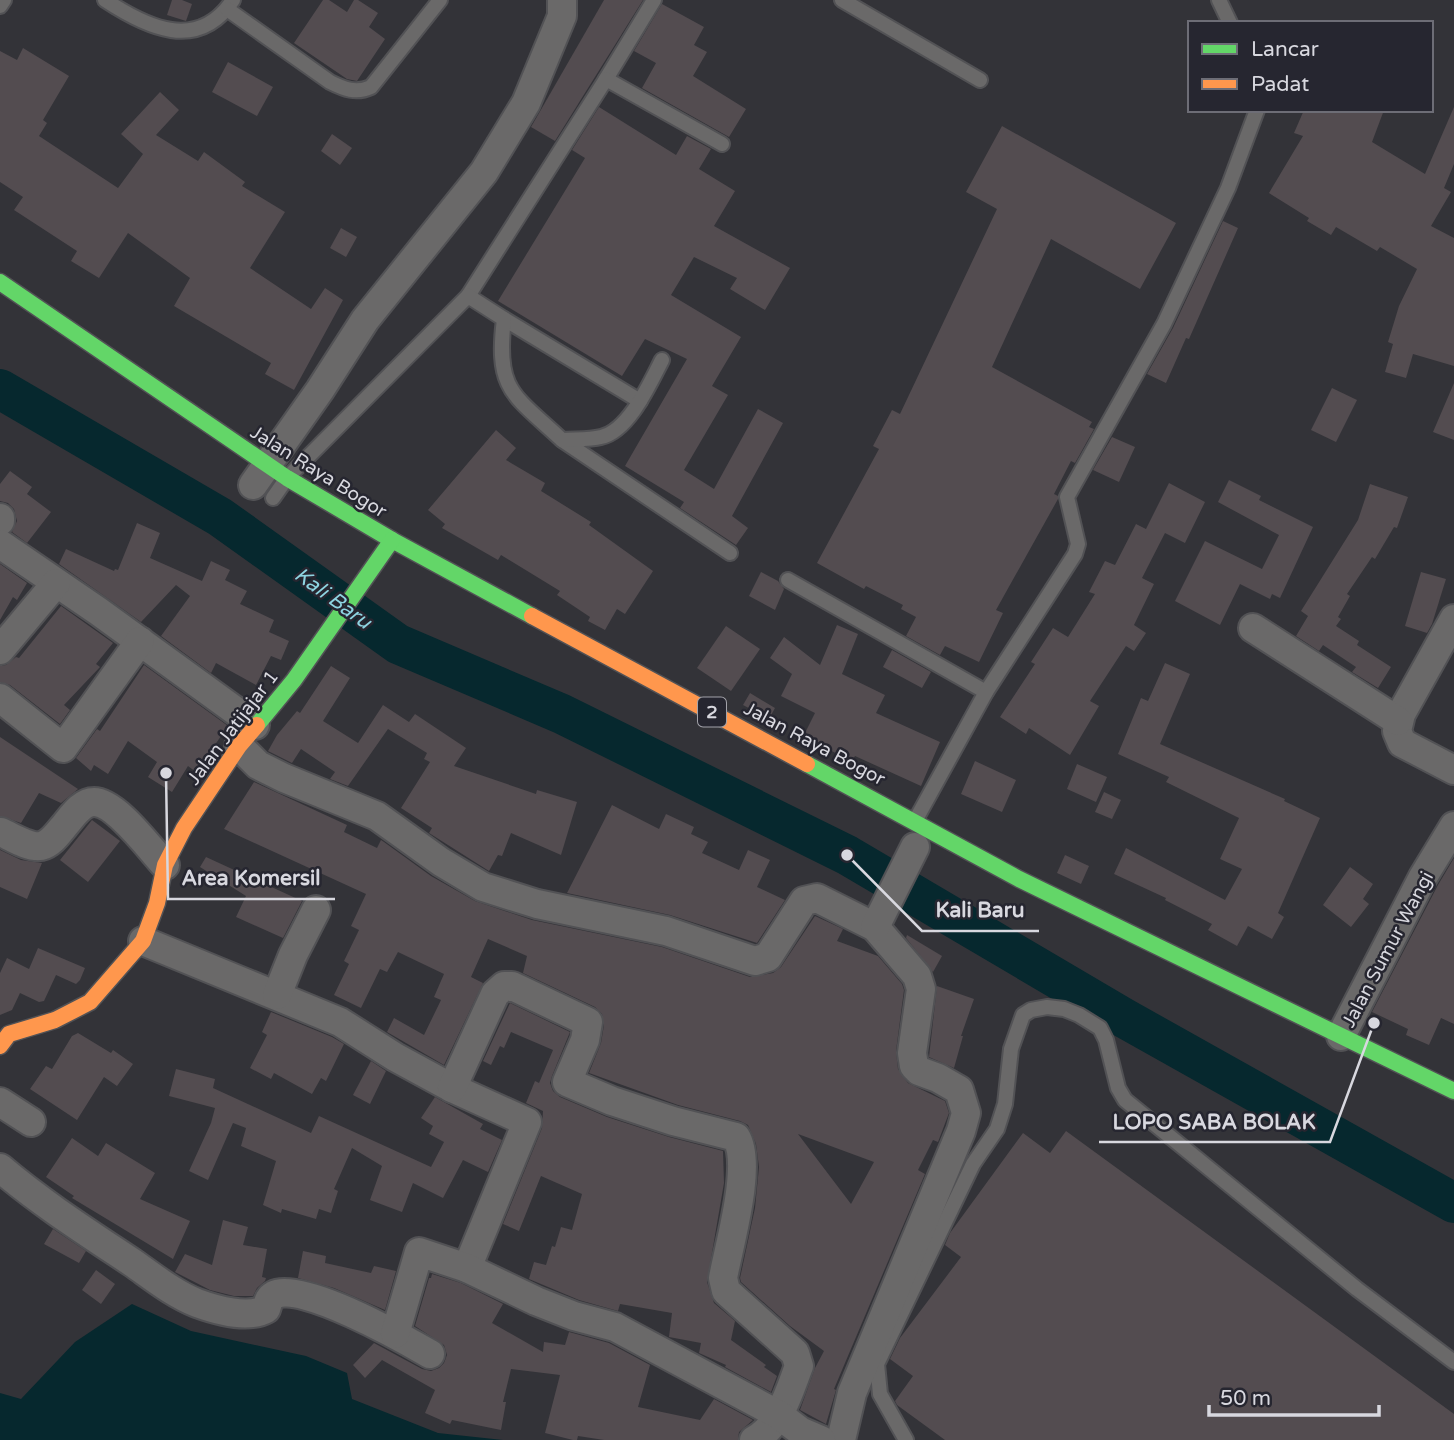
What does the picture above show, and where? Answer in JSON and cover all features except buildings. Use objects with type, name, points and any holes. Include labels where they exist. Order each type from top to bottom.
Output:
[{"type":"main road","name":"Jalan Raya Bogor","points":[[0,282],[267,485],[392,541],[913,847],[1019,879],[1454,1091]]},
{"type":"main road","name":"Jalan Jatijajar 1","points":[[3,1037],[55,1020],[90,1002],[143,941],[157,903],[165,865],[184,828],[247,736],[294,680],[392,541]]},
{"type":"street","points":[[267,485],[320,390],[365,320],[484,172],[526,103],[562,16],[562,0]]},
{"type":"street","points":[[0,544],[140,641],[247,736],[258,765],[377,816],[441,862],[483,887],[537,904],[666,931],[755,961],[768,957],[796,910],[811,897],[876,925],[917,976],[921,989],[912,1053],[914,1066],[958,1090],[966,1113],[961,1131],[852,1393],[841,1440]]},
{"type":"street","points":[[0,650],[56,583]]},
{"type":"street","points":[[1454,619],[1398,721],[1397,734],[1402,743],[1454,770]]},
{"type":"street","points":[[1253,628],[1398,721]]},
{"type":"street","points":[[0,698],[64,748],[140,641]]},
{"type":"street","points":[[1,832],[30,845],[41,846],[51,841],[81,807],[93,802],[118,814],[165,865]]},
{"type":"street","name":"Jalan Sumur Wangi","points":[[1341,1035],[1423,877],[1454,825]]},
{"type":"street","points":[[876,925],[913,847]]},
{"type":"street","points":[[277,995],[293,955],[316,910]]},
{"type":"street","points":[[143,941],[340,1021],[395,1057],[452,1088],[527,1122],[467,1268]]},
{"type":"street","points":[[452,1088],[495,994],[504,986],[512,986],[588,1022],[585,1040],[567,1082],[612,1101],[673,1121],[736,1137],[744,1172],[723,1278],[726,1291],[795,1353],[799,1366],[779,1415],[766,1431],[754,1440]]},
{"type":"street","points":[[0,1102],[31,1122]]},
{"type":"street","points":[[0,1168],[108,1247],[177,1293],[197,1303],[236,1312],[257,1313],[266,1309],[275,1294],[317,1299],[367,1319],[430,1354]]},
{"type":"street","points":[[395,1334],[419,1252],[467,1268],[574,1316],[615,1327],[779,1415],[800,1431],[821,1440]]},
{"type":"lane","points":[[0,6],[4,0]]},
{"type":"lane","points":[[105,0],[134,20],[170,32],[189,31],[206,26],[230,5],[330,82],[357,91],[371,87],[440,0]]},
{"type":"lane","points":[[267,485],[468,296],[654,0]]},
{"type":"lane","points":[[842,0],[980,80]]},
{"type":"lane","points":[[1219,0],[1229,21]]},
{"type":"lane","points":[[606,79],[722,144]]},
{"type":"lane","points":[[913,847],[986,692],[1075,554],[1078,544],[1068,495],[1164,324],[1228,188],[1256,112]]},
{"type":"lane","points":[[468,296],[640,401]]},
{"type":"lane","points":[[504,319],[500,361],[508,386],[516,396],[562,440],[730,553]]},
{"type":"lane","points":[[562,440],[604,437],[631,415],[662,360]]},
{"type":"lane","points":[[788,580],[986,692]]},
{"type":"lane","points":[[906,1440],[880,1394],[877,1364],[972,1164],[997,1129],[1005,1104],[1011,1049],[1023,1015],[1031,1010],[1047,1007],[1064,1009],[1100,1028],[1106,1040],[1118,1088],[1125,1100],[1357,1289],[1454,1362]]},
{"type":"water","points":[[132,1304],[191,1331],[306,1356],[347,1373],[352,1399],[438,1433],[503,1440],[0,1440],[0,1393],[21,1399],[75,1342]]},
{"type":"waterway","name":"Kali Baru","points":[[0,389],[220,517],[398,644],[562,714],[847,855],[1124,1018],[1454,1203]]},
{"type":"traffic: fast","points":[[0,282],[287,478],[392,540],[532,616]]},
{"type":"traffic: fast","points":[[257,725],[294,680],[392,540]]},
{"type":"traffic: fast","points":[[807,764],[1019,879],[1454,1091]]},
{"type":"traffic: slow","points":[[532,616],[807,764]]},
{"type":"traffic: slow","points":[[0,1046],[9,1034],[55,1020],[90,1002],[143,941],[157,903],[165,865],[184,828],[239,746],[257,725]]},
{"type":"place","name":"Area Komersil","points":[[166,773]]},
{"type":"place","name":"Kali Baru","points":[[847,855]]},
{"type":"place","name":"LOPO SABA BOLAK","points":[[1374,1023]]}]
